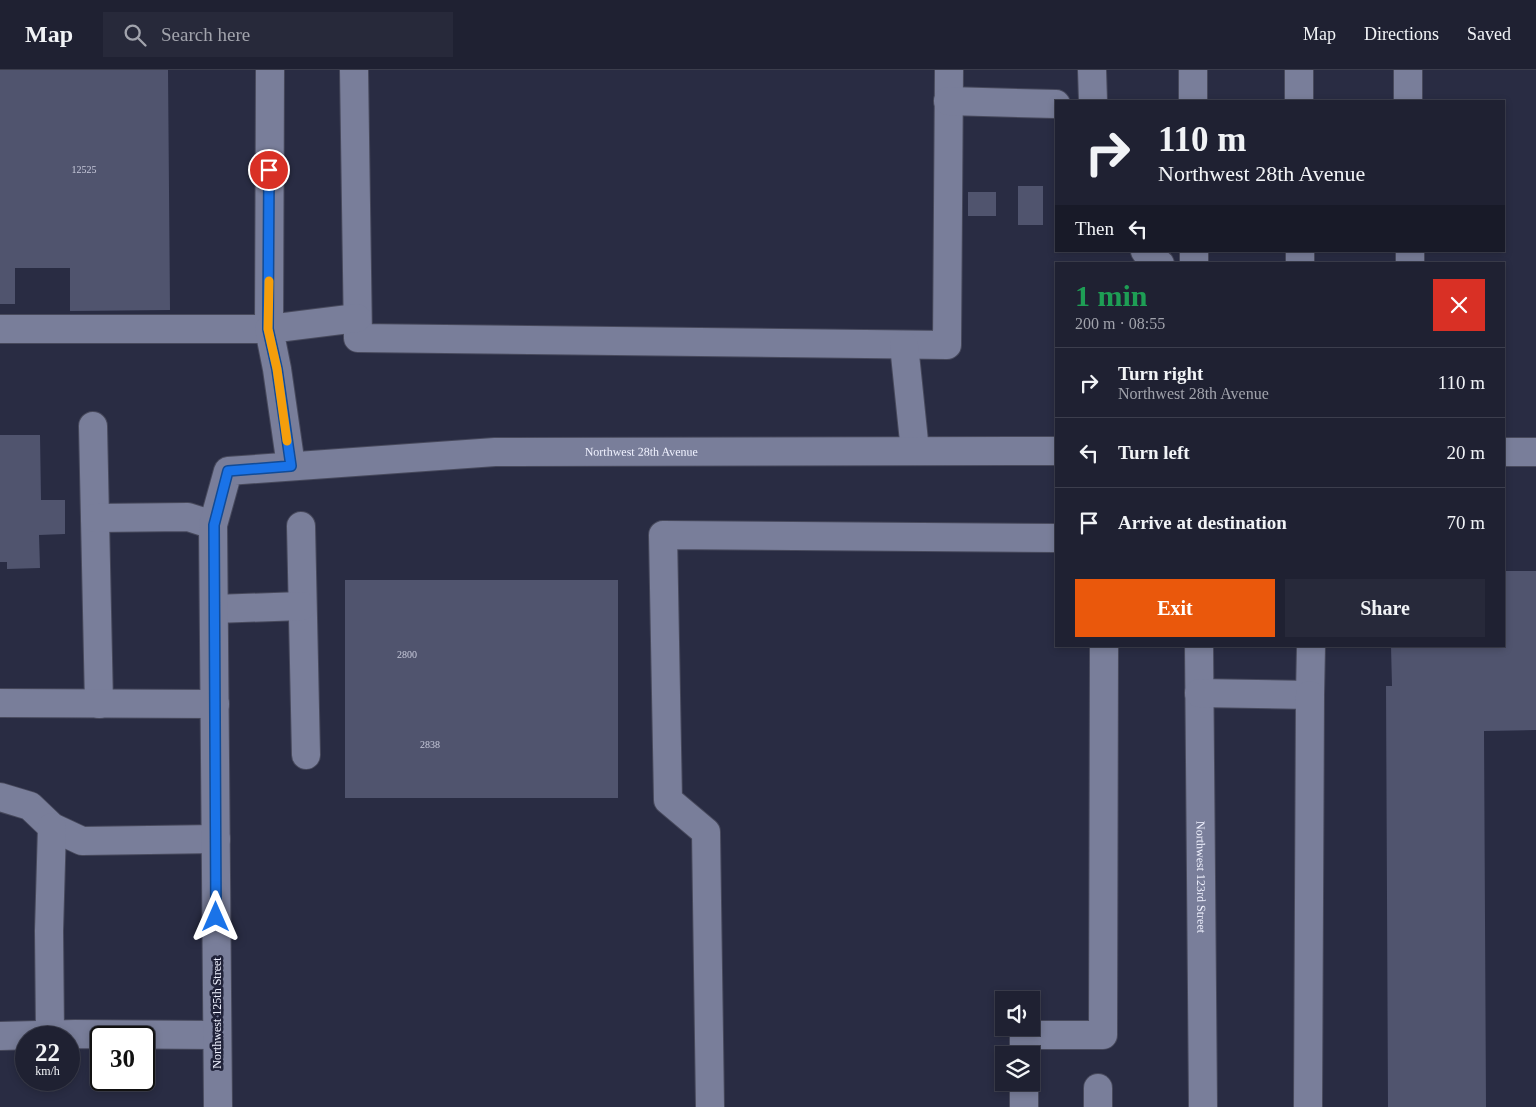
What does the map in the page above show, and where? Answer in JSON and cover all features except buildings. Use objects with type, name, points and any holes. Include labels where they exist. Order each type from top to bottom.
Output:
[{"type":"street","points":[[270,70],[268,329],[277,369],[291,466]]},
{"type":"street","points":[[354,70],[358,338],[904,345],[946,345],[949,70]]},
{"type":"street","points":[[1092,70],[1093,100]]},
{"type":"street","points":[[1193,70],[1193,100]]},
{"type":"street","points":[[1299,70],[1299,100]]},
{"type":"street","points":[[1408,70],[1408,100]]},
{"type":"street","points":[[948,100],[1055,104]]},
{"type":"street","points":[[1146,252],[1155,262]]},
{"type":"street","points":[[0,329],[268,329],[357,318]]},
{"type":"street","points":[[904,345],[915,451]]},
{"type":"street","points":[[93,426],[99,704]]},
{"type":"street","name":"Northwest 28th Avenue","points":[[228,471],[495,452],[1055,451]]},
{"type":"street","points":[[1505,452],[1536,452]]},
{"type":"street","name":"Northwest 125th Street","points":[[218,1107],[214,525],[228,471]]},
{"type":"street","points":[[95,518],[188,516],[214,525]]},
{"type":"street","points":[[301,526],[306,755]]},
{"type":"street","points":[[710,1107],[706,832],[668,800],[663,535],[1055,538]]},
{"type":"street","points":[[214,609],[302,606]]},
{"type":"street","points":[[1024,1046],[1024,1035],[1103,1035],[1104,647]]},
{"type":"street","name":"Northwest 123rd Street","points":[[1198,647],[1203,1107]]},
{"type":"street","points":[[1308,1107],[1311,647]]},
{"type":"street","points":[[1199,693],[1310,694]]},
{"type":"street","points":[[0,703],[215,704]]},
{"type":"street","points":[[0,797],[30,806],[52,827],[82,841],[216,839]]},
{"type":"street","points":[[50,1026],[49,931],[52,827]]},
{"type":"street","points":[[80,1034],[217,1035]]},
{"type":"street","points":[[0,1036],[15,1035]]},
{"type":"street","points":[[1024,1091],[1024,1107]]},
{"type":"slow traffic","points":[[269,281],[268,329],[277,369],[287,441]]},
{"type":"route","points":[[216,917],[214,525],[228,471],[291,466],[277,369],[268,329],[269,170]]}]
